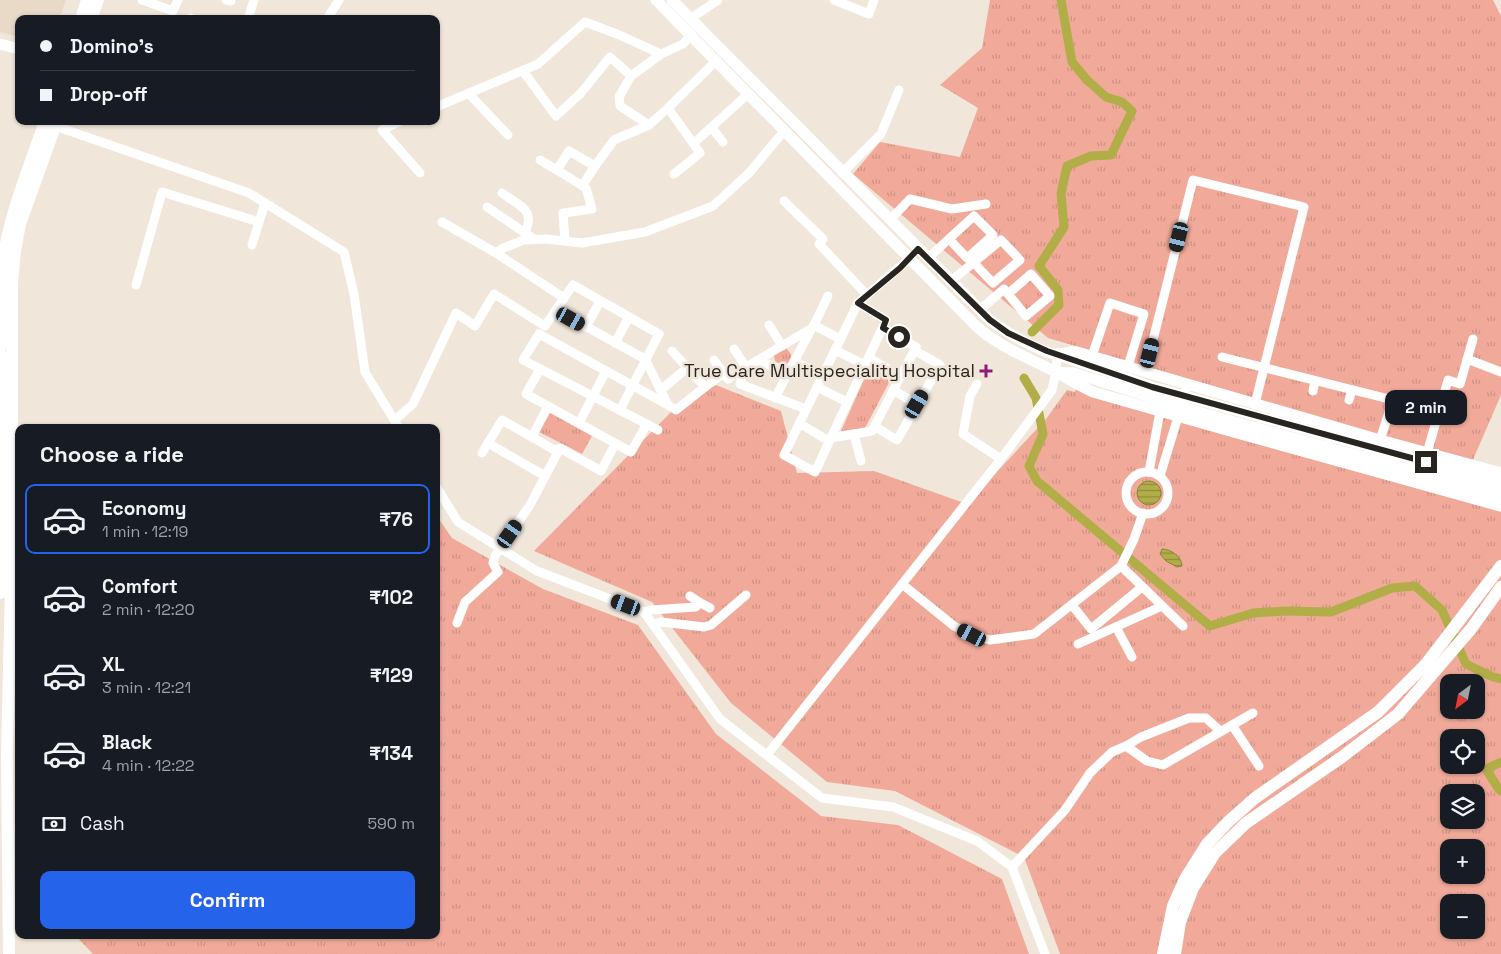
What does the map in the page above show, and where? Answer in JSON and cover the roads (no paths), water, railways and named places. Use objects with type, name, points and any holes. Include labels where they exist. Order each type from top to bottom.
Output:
[{"type":"main road","points":[[82,15],[87,0]]},
{"type":"main road","points":[[92,15],[98,0]]},
{"type":"main road","points":[[656,0],[976,326],[989,338],[1004,347],[1087,389],[1177,416],[1501,506]]},
{"type":"main road","points":[[672,0],[918,249],[990,320],[1008,333],[1038,348],[1144,384],[1501,484]]},
{"type":"main road","points":[[0,44],[15,48]]},
{"type":"main road","points":[[0,347],[3,246],[22,189],[49,125]]},
{"type":"main road","points":[[0,594],[12,284],[15,251],[20,224],[49,125]]},
{"type":"main road","points":[[910,258],[918,249]]},
{"type":"main road","points":[[1057,354],[1072,351],[1092,356],[1380,440],[1501,473]]},
{"type":"main road","points":[[0,354],[0,407],[7,420],[15,541],[8,755],[9,954]]},
{"type":"main road","points":[[1056,372],[1074,373],[1202,412],[1501,495]]},
{"type":"main road","points":[[1163,954],[1173,906],[1185,878],[1207,844],[1255,798],[1378,712],[1426,664],[1501,566]]},
{"type":"main road","points":[[1175,954],[1180,922],[1194,888],[1214,853],[1246,824],[1342,758],[1398,714],[1471,630],[1501,587]]},
{"type":"street","points":[[142,0],[174,11],[178,0]]},
{"type":"street","points":[[249,15],[254,0]]},
{"type":"street","points":[[330,15],[339,0]]},
{"type":"street","points":[[690,19],[718,0]]},
{"type":"street","points":[[834,0],[869,14],[874,0]]},
{"type":"street","points":[[440,105],[538,64],[584,22],[618,34],[661,54]]},
{"type":"street","points":[[649,125],[620,106],[619,97],[631,76],[661,54],[683,44],[691,35]]},
{"type":"street","points":[[523,71],[556,116],[581,93],[610,57],[631,76]]},
{"type":"street","points":[[582,186],[614,140],[649,125],[716,60]]},
{"type":"street","points":[[842,173],[881,134],[899,90]]},
{"type":"street","points":[[469,94],[508,135]]},
{"type":"street","points":[[694,143],[748,94]]},
{"type":"street","points":[[668,108],[700,153],[674,174]]},
{"type":"street","points":[[56,125],[249,193],[344,252],[354,294],[365,372],[397,424],[413,404],[456,313],[475,326],[494,294],[545,326]]},
{"type":"street","points":[[393,125],[382,130],[420,174]]},
{"type":"street","points":[[712,128],[723,142]]},
{"type":"street","points":[[496,253],[503,248],[524,240],[534,239],[582,243],[645,232],[713,206],[750,172],[784,131]]},
{"type":"street","points":[[557,170],[569,151],[595,166]]},
{"type":"street","points":[[540,160],[586,188],[592,209],[563,213],[565,241]]},
{"type":"street","points":[[1145,372],[1193,180],[1304,207],[1255,404]]},
{"type":"street","points":[[136,285],[162,192],[259,222]]},
{"type":"street","points":[[502,193],[529,215],[528,224],[524,232]]},
{"type":"street","points":[[890,220],[910,199],[952,209],[986,204]]},
{"type":"street","points":[[784,200],[823,239],[819,244],[867,295]]},
{"type":"street","points":[[252,245],[265,203]]},
{"type":"street","points":[[487,206],[534,239]]},
{"type":"street","points":[[928,258],[949,238],[974,216],[993,235],[967,258],[949,238]]},
{"type":"street","points":[[442,222],[496,253],[564,298]]},
{"type":"street","points":[[951,281],[1001,240],[1020,260],[993,284],[974,263]]},
{"type":"street","points":[[858,303],[886,320],[814,472],[784,454],[858,303],[910,258]]},
{"type":"street","points":[[980,310],[1004,289],[1008,294],[1026,316],[1050,296],[1032,274],[1008,294]]},
{"type":"street","points":[[620,410],[659,334],[573,285],[523,360],[658,430]]},
{"type":"street","points":[[775,398],[828,296]]},
{"type":"street","points":[[586,327],[600,301]]},
{"type":"street","points":[[1092,356],[1110,303],[1144,314],[1128,366]]},
{"type":"street","points":[[556,310],[645,359],[668,405]]},
{"type":"street","points":[[616,343],[629,318]]},
{"type":"street","points":[[769,325],[782,346]]},
{"type":"street","points":[[813,326],[840,339]]},
{"type":"street","points":[[714,360],[728,379],[813,326]]},
{"type":"street","points":[[799,423],[830,439],[872,431],[916,347],[883,328]]},
{"type":"street","points":[[539,334],[676,410],[724,374]]},
{"type":"street","points":[[1427,453],[1448,380],[1460,384],[1473,339]]},
{"type":"street","points":[[734,349],[746,367]]},
{"type":"street","points":[[835,350],[900,376]]},
{"type":"street","points":[[874,426],[897,440],[940,365],[914,350]]},
{"type":"street","points":[[672,351],[705,387]]},
{"type":"street","points":[[767,755],[1001,459],[1052,390],[1057,354]]},
{"type":"street","points":[[1222,357],[1393,400],[1380,440]]},
{"type":"street","points":[[1467,359],[1501,372]]},
{"type":"street","points":[[758,360],[788,373]]},
{"type":"street","points":[[794,361],[823,375]]},
{"type":"street","points":[[746,367],[740,384],[806,409]]},
{"type":"street","points":[[661,390],[687,368]]},
{"type":"street","points":[[540,369],[526,394],[631,452],[647,424]]},
{"type":"street","points":[[579,423],[606,371]]},
{"type":"street","points":[[1150,472],[1161,411],[1172,380]]},
{"type":"street","points":[[1313,391],[1315,381]]},
{"type":"street","points":[[977,384],[970,396],[963,434],[1001,459]]},
{"type":"street","points":[[1160,476],[1188,384]]},
{"type":"street","points":[[817,387],[848,402]]},
{"type":"street","points":[[893,390],[917,404]]},
{"type":"street","points":[[1349,400],[1352,390]]},
{"type":"street","points":[[532,437],[548,406]]},
{"type":"street","points":[[482,453],[502,420],[558,452]]},
{"type":"street","points":[[854,434],[861,461]]},
{"type":"street","points":[[488,443],[545,476]]},
{"type":"street","points":[[457,624],[465,602],[498,572],[493,563],[495,556],[530,505],[560,448],[601,471],[613,448]]},
{"type":"street","points":[[1142,472],[1150,472],[1160,476],[1166,484],[1168,490],[1166,503],[1156,512],[1143,513],[1131,506],[1126,493],[1127,486],[1136,475],[1142,472]]},
{"type":"street","points":[[440,493],[458,522],[537,571],[644,612],[720,718],[822,798],[893,807],[977,842],[1012,867],[1046,954]]},
{"type":"street","points":[[902,584],[954,626],[972,635],[990,640],[1034,634],[1121,566],[1134,539],[1143,513]]},
{"type":"street","points":[[1121,566],[1183,626]]},
{"type":"street","points":[[1078,644],[1094,632],[1142,587]]},
{"type":"street","points":[[653,624],[661,622],[704,627],[711,625],[746,595]]},
{"type":"street","points":[[690,596],[710,608]]},
{"type":"street","points":[[644,612],[696,607],[699,602]]},
{"type":"street","points":[[1072,605],[1094,632]]},
{"type":"street","points":[[1094,632],[1116,627],[1162,606]]},
{"type":"street","points":[[1116,627],[1132,657]]},
{"type":"street","points":[[1126,746],[1147,761],[1163,765],[1253,713]]},
{"type":"street","points":[[1012,867],[1065,810],[1090,773],[1112,752],[1141,737],[1189,718],[1206,718],[1220,731]]},
{"type":"street","points":[[1232,725],[1259,766]]},
{"type":"waterway","points":[[1032,332],[1059,305],[1058,290],[1039,266],[1064,227],[1061,194],[1067,166],[1091,156],[1111,155],[1132,111],[1122,102],[1106,97],[1087,80],[1072,62],[1061,0]]},
{"type":"waterway","points":[[1024,378],[1036,398],[1043,434],[1029,466],[1037,481],[1210,626],[1253,613],[1285,611],[1331,612],[1392,588],[1415,586],[1442,610],[1466,664],[1501,679]]},
{"type":"waterway","points":[[1501,762],[1486,769],[1501,791]]},
{"type":"place","name":"True Care Multispeciality Hospital","points":[[986,371]]}]
